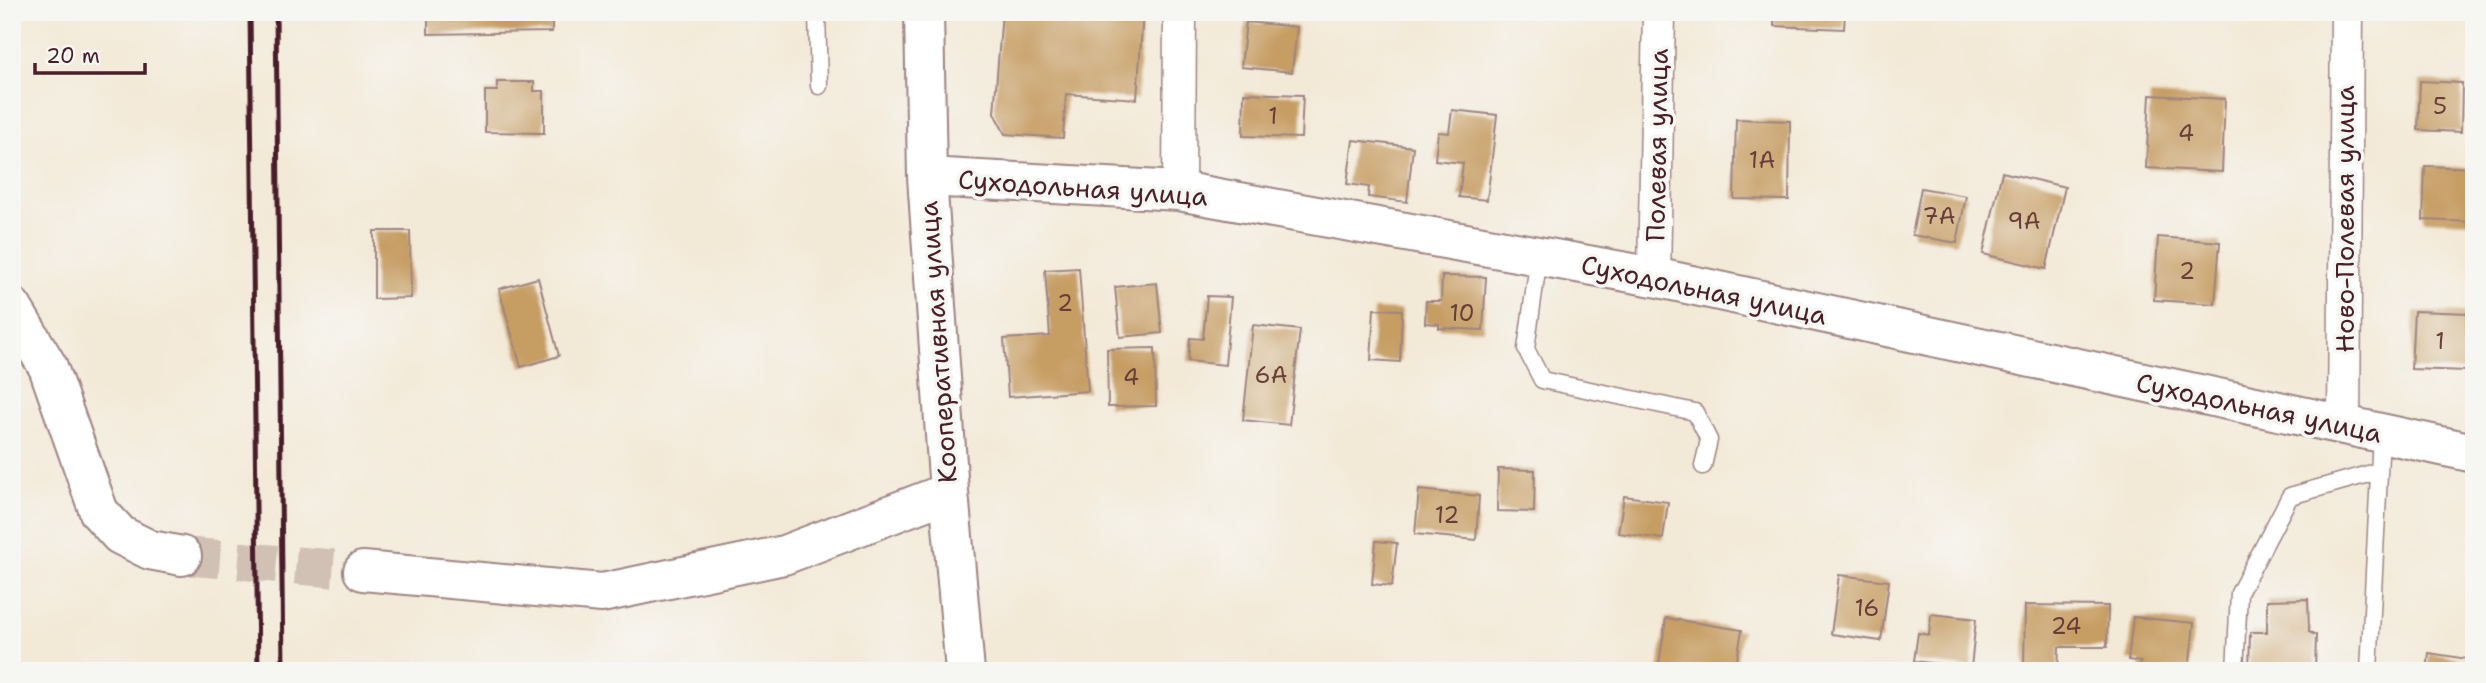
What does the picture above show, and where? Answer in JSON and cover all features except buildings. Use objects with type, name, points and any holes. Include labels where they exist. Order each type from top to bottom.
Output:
[{"type":"street","name":"Кооперативная улица","points":[[924,12],[927,177],[949,492],[965,671]]},
{"type":"street","points":[[1178,191],[1180,12]]},
{"type":"street","name":"Полевая улица","points":[[1654,277],[1659,12]]},
{"type":"street","name":"Ново-Полевая улица","points":[[2344,426],[2347,12]]},
{"type":"street","name":"Суходольная улица","points":[[927,177],[1178,191],[1654,277],[2344,426],[2380,453],[2474,453]]},
{"type":"street","points":[[12,307],[48,367],[99,512],[120,535],[150,550],[182,556]]},
{"type":"street","points":[[363,570],[602,593],[784,555],[949,492]]},
{"type":"lane","points":[[817,12],[818,86]]},
{"type":"lane","points":[[1539,256],[1526,349],[1542,380],[1695,412],[1709,440],[1703,466]]},
{"type":"lane","points":[[2235,671],[2239,593],[2290,496],[2380,453],[2369,671]]},
{"type":"tunnel","points":[[182,556],[363,571]]},
{"type":"railway","points":[[250,12],[258,671]]},
{"type":"railway","points":[[276,12],[283,671]]}]
